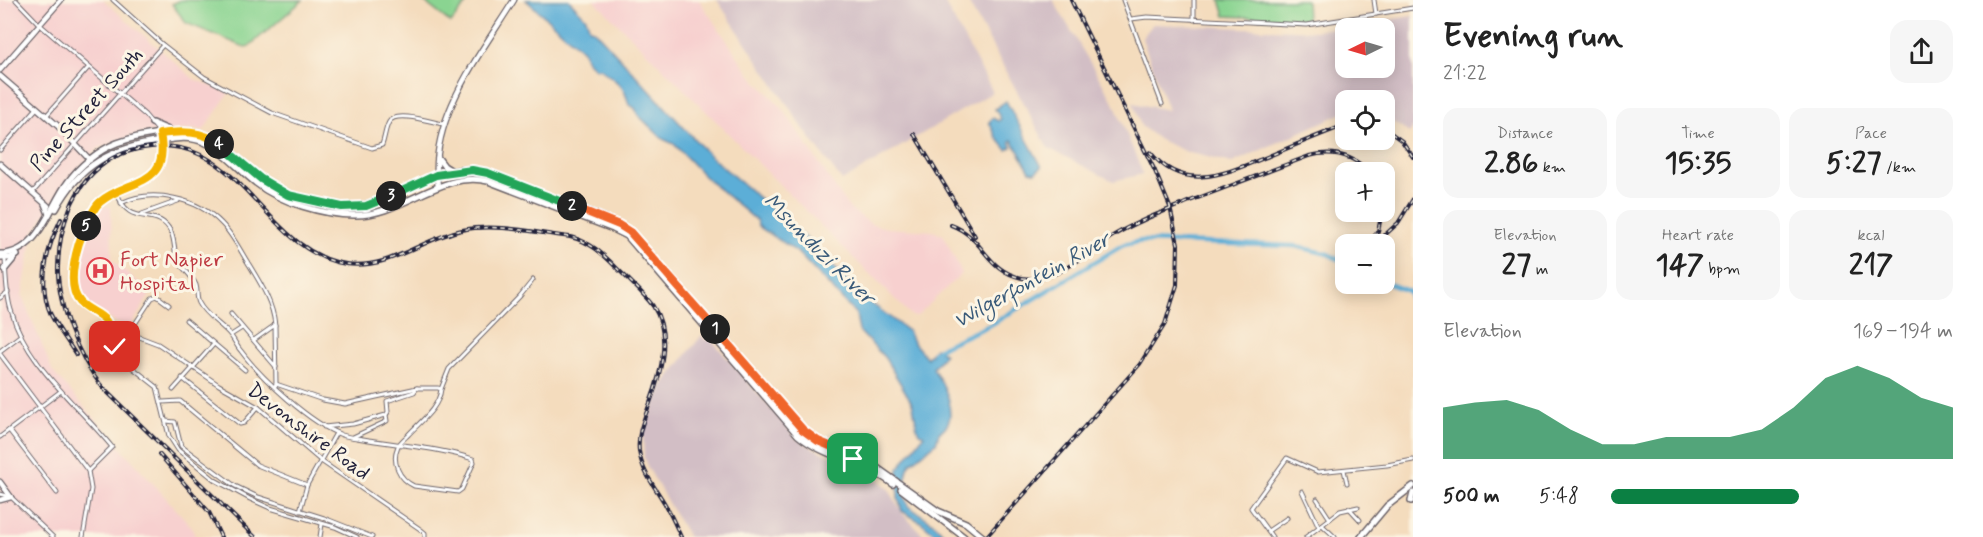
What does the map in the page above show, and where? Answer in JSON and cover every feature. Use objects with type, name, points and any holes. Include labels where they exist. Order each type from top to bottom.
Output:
[{"type":"main road","points":[[150,135],[153,124],[176,133]]},
{"type":"main road","points":[[2,255],[15,252],[24,246],[42,228],[71,185],[101,158],[130,146],[176,133],[208,137],[271,187],[288,195],[331,206],[366,206],[384,200],[436,175],[453,171],[472,170],[488,173],[610,221],[630,232],[798,424],[818,441],[870,464],[964,537]]},
{"type":"main road","points":[[5,269],[16,255],[44,230],[68,181],[90,160],[117,143],[150,135],[199,140],[218,150],[270,193],[289,201],[342,214],[362,215],[385,211],[438,187],[466,179],[488,180],[627,236],[798,435],[814,446],[892,480]]},
{"type":"main road","points":[[438,158],[445,167],[453,171]]},
{"type":"main road","points":[[45,204],[49,216]]},
{"type":"main road","points":[[2,255],[16,255]]},
{"type":"main road","points":[[851,455],[852,459],[862,466]]},
{"type":"main road","points":[[842,457],[845,467]]},
{"type":"main road","points":[[1411,501],[1413,489]]},
{"type":"main road","points":[[1362,537],[1381,515],[1413,489]]},
{"type":"main road","points":[[908,492],[939,511],[966,523],[983,537]]},
{"type":"street","points":[[16,0],[39,24],[153,124],[161,137]]},
{"type":"street","points":[[0,70],[61,0]]},
{"type":"street","points":[[113,0],[163,45],[204,77],[260,107],[367,148],[382,145],[389,122],[394,117],[404,116],[443,124]]},
{"type":"street","points":[[1123,0],[1162,104]]},
{"type":"street","points":[[1194,0],[1194,20]]},
{"type":"street","points":[[1374,0],[1376,14]]},
{"type":"street","points":[[438,187],[436,175],[443,124],[454,99],[513,1]]},
{"type":"street","points":[[1131,19],[1147,17],[1307,24],[1413,8]]},
{"type":"street","name":"Pine Street South","points":[[32,193],[163,45]]},
{"type":"street","points":[[46,116],[88,68]]},
{"type":"street","points":[[0,76],[46,116],[90,160]]},
{"type":"street","points":[[0,150],[37,108]]},
{"type":"street","name":"Devonshire Road","points":[[161,137],[160,161],[153,173],[140,183],[100,201],[92,213],[78,245],[73,280],[79,302],[106,321],[154,342],[258,407],[321,461],[420,529],[425,537]]},
{"type":"street","points":[[76,144],[99,153]]},
{"type":"street","points":[[0,165],[45,204],[54,209]]},
{"type":"street","points":[[117,192],[127,211],[157,219],[166,224],[172,236],[178,260],[196,284],[200,304],[231,335],[246,358],[324,427],[353,437],[399,445],[446,453],[473,459],[462,489],[454,492],[411,485],[397,468],[399,445],[437,404],[449,369],[533,280]]},
{"type":"street","points":[[121,203],[155,195],[167,196],[209,212],[223,225],[272,307],[275,324],[276,385]]},
{"type":"street","points":[[140,215],[179,200]]},
{"type":"street","points":[[2,255],[11,312],[21,335],[61,391],[112,447],[89,473]]},
{"type":"street","points":[[0,298],[8,292]]},
{"type":"street","points":[[129,333],[152,298],[157,296],[169,305]]},
{"type":"street","points":[[231,314],[276,368]]},
{"type":"street","points":[[186,320],[245,370]]},
{"type":"street","points":[[106,321],[120,357],[154,384],[160,393],[170,436],[178,450],[230,489],[270,508],[357,537]]},
{"type":"street","points":[[254,340],[275,324]]},
{"type":"street","points":[[231,335],[243,328]]},
{"type":"street","points":[[21,335],[0,352],[89,473],[91,489],[83,537]]},
{"type":"street","points":[[173,390],[214,344]]},
{"type":"street","points":[[182,378],[240,424],[244,423],[258,407]]},
{"type":"street","points":[[276,385],[323,400],[345,404],[417,388],[441,389]]},
{"type":"street","points":[[353,437],[386,422],[388,419],[387,402],[416,391],[417,388]]},
{"type":"street","points":[[0,437],[61,391]]},
{"type":"street","points":[[162,402],[180,401],[257,465],[307,485]]},
{"type":"street","points":[[324,427],[358,423],[386,415]]},
{"type":"street","points":[[166,421],[174,422],[182,446],[220,476],[258,497],[324,518],[372,537]]},
{"type":"street","points":[[9,430],[57,493]]},
{"type":"street","points":[[300,511],[307,485],[336,433]]},
{"type":"street","points":[[1272,537],[1251,508],[1287,458],[1317,472],[1396,464],[1413,460]]},
{"type":"street","points":[[1344,470],[1347,483]]},
{"type":"street","points":[[0,482],[11,497],[52,537]]},
{"type":"street","points":[[1302,491],[1320,526],[1335,537]]},
{"type":"street","points":[[0,494],[11,497]]},
{"type":"street","points":[[0,500],[11,497]]},
{"type":"street","points":[[1317,499],[1330,519]]},
{"type":"street","points":[[1306,537],[1340,511],[1358,507]]},
{"type":"street","points":[[1349,508],[1360,520]]},
{"type":"street","points":[[1269,531],[1287,518]]},
{"type":"street","points":[[320,537],[322,524]]},
{"type":"shaded area","points":[[0,0],[103,0],[194,79],[229,93],[203,131],[191,129],[142,134],[99,148],[70,177],[33,233],[22,296],[53,372],[192,527],[195,537],[0,537]]},
{"type":"shaded area","points":[[594,0],[699,0],[749,73],[782,108],[849,208],[871,224],[887,228],[932,231],[943,235],[962,273],[917,316],[912,316]]},
{"type":"shaded area","points":[[717,0],[943,0],[993,92],[842,181],[803,128]]},
{"type":"shaded area","points":[[967,0],[1053,0],[1114,103],[1143,174],[1113,181],[1048,148]]},
{"type":"shaded area","points":[[1413,16],[1413,128],[1409,133],[1395,124],[1395,90],[1335,90],[1335,117],[1232,163],[1187,152],[1160,140],[1141,126],[1133,103],[1168,110],[1142,38],[1153,24],[1314,31],[1335,28],[1335,78],[1395,78],[1395,19]]},
{"type":"shaded area","name":"Fort Napier Hospital","points":[[96,207],[111,207],[112,260],[151,293],[129,329],[77,300],[73,280],[82,240]]},
{"type":"shaded area","points":[[702,335],[705,340],[710,338],[797,439],[821,452],[860,465],[888,488],[903,514],[925,537],[688,537],[647,466],[644,458],[643,433],[662,386]]},
{"type":"green space","points":[[181,0],[303,0],[247,48],[186,23],[172,4]]},
{"type":"green space","points":[[422,0],[469,0],[451,23]]},
{"type":"green space","points":[[1220,0],[1306,0],[1307,20],[1225,16]]},
{"type":"water","points":[[526,0],[569,0],[586,18],[590,29],[594,30],[710,156],[806,238],[863,297],[908,331],[913,342],[927,358],[935,348],[945,354],[933,368],[949,401],[950,417],[947,425],[939,433],[936,443],[911,463],[905,482],[905,498],[908,506],[935,524],[944,535],[939,537],[921,522],[902,511],[898,498],[898,469],[924,435],[919,433],[917,428],[913,405],[885,358],[859,331],[856,314],[797,252],[758,226],[757,221],[704,176],[674,144],[663,139],[638,115],[635,108],[629,105],[618,83],[600,68],[596,69],[587,61],[580,48]]},
{"type":"water","points":[[1006,101],[1042,167],[1035,172],[1030,171],[1012,140],[1010,141],[1012,147],[1007,150],[997,138],[989,122],[993,118],[998,121],[1001,119],[995,109]]},
{"type":"waterway","name":"Wilgerfontein River","points":[[934,352],[990,325],[1123,245],[1142,241],[1295,246],[1335,258]]},
{"type":"waterway","name":"Wilgerfontein River","points":[[1395,286],[1408,291],[1413,303]]},
{"type":"railway","points":[[986,537],[1140,364],[1165,324],[1177,285],[1178,244],[1170,207],[1155,171],[1071,0]]},
{"type":"railway","points":[[1150,152],[1163,165],[1176,172],[1190,176],[1204,176],[1234,170],[1335,129]]},
{"type":"railway","points":[[914,134],[975,236]]},
{"type":"railway","points":[[1395,136],[1402,141],[1413,157]]},
{"type":"railway","points":[[255,537],[103,388],[78,347],[65,315],[58,267],[61,238],[70,209],[84,183],[94,172],[110,160],[127,152],[151,147],[182,148],[208,159],[231,176],[294,239],[318,255],[346,264],[362,265],[377,262],[447,234],[475,228],[516,229],[570,237],[593,247],[643,294],[659,317],[663,354],[658,379],[640,433],[639,451],[646,473],[681,537]]},
{"type":"railway","points":[[951,225],[971,237],[1000,268],[1022,278],[1035,279],[1047,277],[1070,266],[1111,237],[1139,222],[1309,156],[1334,154],[1357,162]]},
{"type":"railway","points":[[1386,234],[1398,223],[1413,199]]},
{"type":"railway","points":[[61,219],[48,254],[44,278],[45,291],[51,315],[76,355]]},
{"type":"railway","points":[[1376,234],[1380,222]]},
{"type":"railway","points":[[159,454],[209,512],[221,537]]},
{"type":"place","name":"Fort Napier Hospital","points":[[100,271]]},
{"type":"route","points":[[115,347],[106,321],[77,299],[73,280],[78,245],[100,201],[146,180],[156,170],[162,152],[160,134],[183,132],[213,139],[271,187],[288,195],[331,206],[366,206],[384,200],[436,175],[472,170],[488,173],[610,221],[630,232],[803,430],[818,441],[851,455],[853,459]]},
{"type":"water label","name":"Msunduzi River","points":[[820,248]]}]
